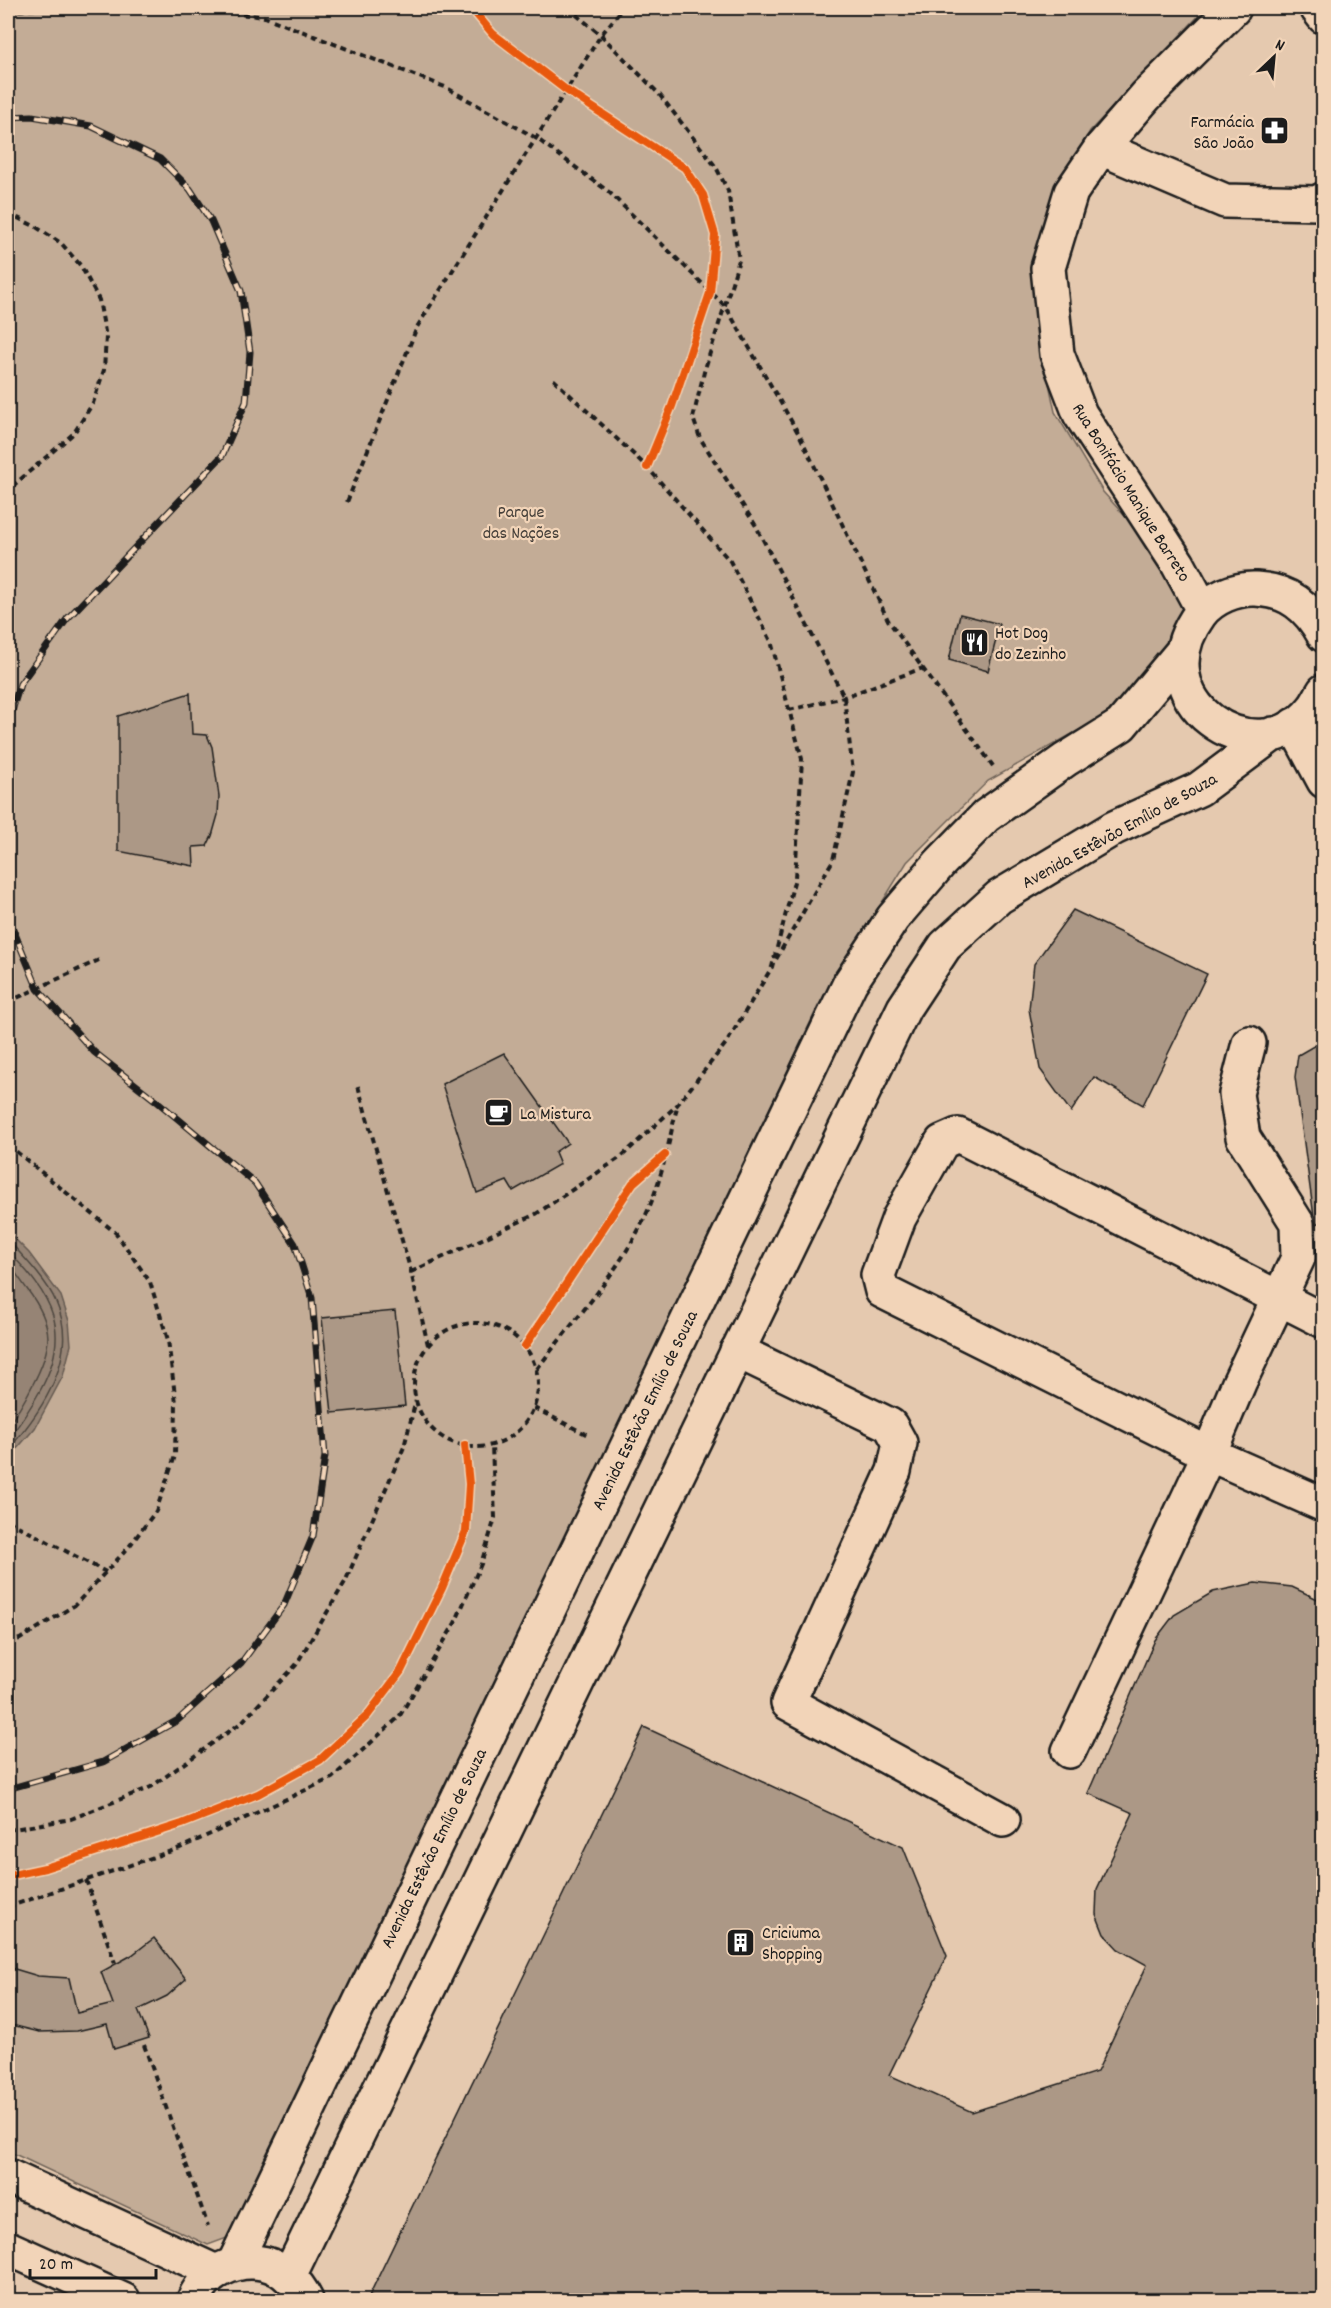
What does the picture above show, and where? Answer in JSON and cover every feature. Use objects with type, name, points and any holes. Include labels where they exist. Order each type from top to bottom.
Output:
[{"type":"main road","name":"Rua Bonifácio Manique Barreto","points":[[1203,610],[1178,564],[1080,414],[1057,354],[1048,268],[1071,192],[1101,148],[1146,96],[1234,8]]},
{"type":"main road","points":[[1317,8],[1323,17]]},
{"type":"main road","points":[[1101,148],[1225,201],[1317,203],[1323,199]]},
{"type":"main road","points":[[1323,635],[1314,617],[1295,600],[1272,590],[1247,589],[1223,596],[1203,610],[1188,630],[1181,653],[1182,677],[1191,699],[1206,718],[1227,730],[1249,736],[1305,713],[1323,781]]},
{"type":"main road","name":"Avenida Estêvão Emílio de Souza","points":[[194,2301],[203,2283],[224,2268],[624,1453],[850,983],[892,918],[940,863],[986,816],[1065,760],[1121,726],[1181,653]]},
{"type":"main road","name":"Avenida Estêvão Emílio de Souza","points":[[298,2288],[737,1351],[904,1008],[945,946],[999,897],[1114,828],[1198,789],[1305,713]]},
{"type":"main road","points":[[1070,1751],[1298,1258],[1297,1223],[1244,1137],[1236,1094],[1249,1043]]},
{"type":"main road","points":[[1323,1321],[958,1135],[942,1142],[899,1218],[878,1275],[882,1291],[1209,1454],[1323,1504]]},
{"type":"main road","points":[[737,1351],[890,1425],[900,1443],[894,1471],[788,1703],[1003,1820]]},
{"type":"main road","points":[[8,2176],[224,2268],[253,2261],[272,2266],[298,2288]]},
{"type":"main road","points":[[8,2248],[123,2301]]},
{"type":"path","points":[[8,11],[53,8]]},
{"type":"path","points":[[190,8],[266,17],[445,87],[536,138],[609,192],[726,307],[801,438],[888,620],[1015,796]]},
{"type":"path","points":[[411,1272],[536,1214],[621,1157],[678,1105],[728,1042],[832,860],[853,772],[844,697],[756,526],[699,438],[693,418],[704,372],[739,260],[728,190],[716,167],[659,94],[601,35],[568,8]]},
{"type":"path","points":[[347,502],[417,327],[601,35],[623,8]]},
{"type":"path","points":[[556,83],[576,97]]},
{"type":"path","points":[[8,213],[61,243],[81,266],[99,300],[106,337],[104,370],[93,403],[74,433],[8,490]]},
{"type":"path","points":[[706,304],[711,281]]},
{"type":"path","points":[[552,378],[647,467],[730,561],[771,641],[802,759],[795,878],[772,967]]},
{"type":"path","points":[[647,467],[651,457]]},
{"type":"path","points":[[789,710],[844,697],[923,668]]},
{"type":"path","points":[[8,1002],[99,960]]},
{"type":"path","points":[[358,1086],[411,1272],[428,1345]]},
{"type":"path","points":[[537,1369],[624,1256],[644,1220],[656,1191],[678,1105]]},
{"type":"path","points":[[8,1144],[116,1233],[150,1282],[168,1340],[176,1403],[175,1456],[156,1511],[128,1548],[75,1605],[20,1639],[8,1642]]},
{"type":"path","points":[[657,1162],[665,1155]]},
{"type":"path","points":[[480,1322],[499,1326],[516,1336],[525,1346],[537,1369],[539,1388],[534,1408],[525,1424],[510,1437],[492,1445],[465,1445],[453,1442],[437,1433],[424,1418],[416,1400],[414,1380],[418,1362],[428,1345],[442,1332],[461,1324],[480,1322]]},
{"type":"path","points":[[525,1346],[531,1337]]},
{"type":"path","points":[[8,1830],[71,1819],[151,1787],[241,1723],[296,1665],[345,1582],[404,1447],[416,1400]]},
{"type":"path","points":[[534,1408],[624,1453]]},
{"type":"path","points":[[465,1445],[466,1455]]},
{"type":"path","points":[[8,1907],[180,1848],[333,1778],[399,1717],[455,1623],[481,1564],[495,1518],[492,1445]]},
{"type":"path","points":[[8,1521],[106,1572]]},
{"type":"path","points":[[86,1880],[115,1963]]},
{"type":"path","points":[[144,2045],[224,2268]]},
{"type":"green space","name":"Parque das Nações","points":[[8,8],[1206,8],[1090,131],[1056,189],[1034,268],[1037,326],[1055,412],[1103,492],[1163,558],[1183,602],[1179,646],[1113,711],[988,781],[907,862],[818,1006],[255,2207],[238,2234],[208,2245],[8,2151]]},
{"type":"water","points":[[8,1232],[29,1253],[61,1296],[69,1321],[71,1345],[63,1376],[35,1428],[8,1459]]},
{"type":"building","name":"Hot Dog do Zezinho","points":[[960,614],[1000,624],[988,671],[949,660]]},
{"type":"building","points":[[190,693],[192,734],[207,735],[212,747],[219,796],[218,815],[212,836],[207,846],[193,847],[194,866],[118,851],[118,716]]},
{"type":"building","points":[[1073,910],[1207,974],[1143,1105],[1094,1077],[1071,1112],[1040,1069],[1029,1009],[1034,964]]},
{"type":"building","points":[[1324,1040],[1324,1221],[1315,1224],[1295,1077],[1298,1055]]},
{"type":"building","name":"La Mistura","points":[[504,1053],[568,1143],[555,1152],[560,1164],[513,1191],[507,1181],[477,1193],[442,1084]]},
{"type":"building","points":[[395,1311],[405,1406],[332,1413],[322,1318]]},
{"type":"building","name":"Criciuma Shopping","points":[[1255,1583],[1292,1587],[1324,1602],[1324,2300],[379,2300],[369,2296],[644,1727],[903,1847],[947,1956],[889,2075],[972,2112],[1097,2072],[1147,1965],[1118,1949],[1104,1934],[1096,1914],[1097,1889],[1133,1813],[1088,1793],[1155,1640],[1174,1615],[1213,1592]]},
{"type":"building","points":[[154,1938],[186,1979],[167,1996],[138,2010],[149,2038],[114,2049],[107,2024],[77,2031],[39,2032],[8,2024],[8,1967],[38,1976],[69,1978],[77,2013],[113,2004],[101,1972],[132,1955]]},
{"type":"railway","points":[[8,117],[32,116],[91,126],[160,159],[190,189],[211,221],[241,291],[250,352],[246,402],[222,456],[67,619],[20,684],[8,724]]},
{"type":"railway","points":[[8,917],[38,989],[94,1052],[255,1183],[295,1244],[312,1298],[325,1456],[313,1536],[284,1605],[241,1663],[178,1720],[103,1762],[8,1789]]},
{"type":"cycle path","points":[[471,8],[493,34],[566,90],[685,168],[703,195],[715,235],[710,293],[672,406],[647,467]]},
{"type":"cycle path","points":[[525,1346],[633,1183],[665,1155]]},
{"type":"cycle path","points":[[8,1876],[45,1868],[182,1824],[258,1794],[320,1760],[367,1716],[401,1671],[442,1588],[466,1531],[469,1484],[465,1445]]},
{"type":"place","name":"Farmácia São João","points":[[1275,131]]},
{"type":"place","name":"Hot Dog do Zezinho","points":[[974,642]]},
{"type":"place","name":"La Mistura","points":[[499,1113]]},
{"type":"place","name":"Criciuma Shopping","points":[[741,1942]]}]
